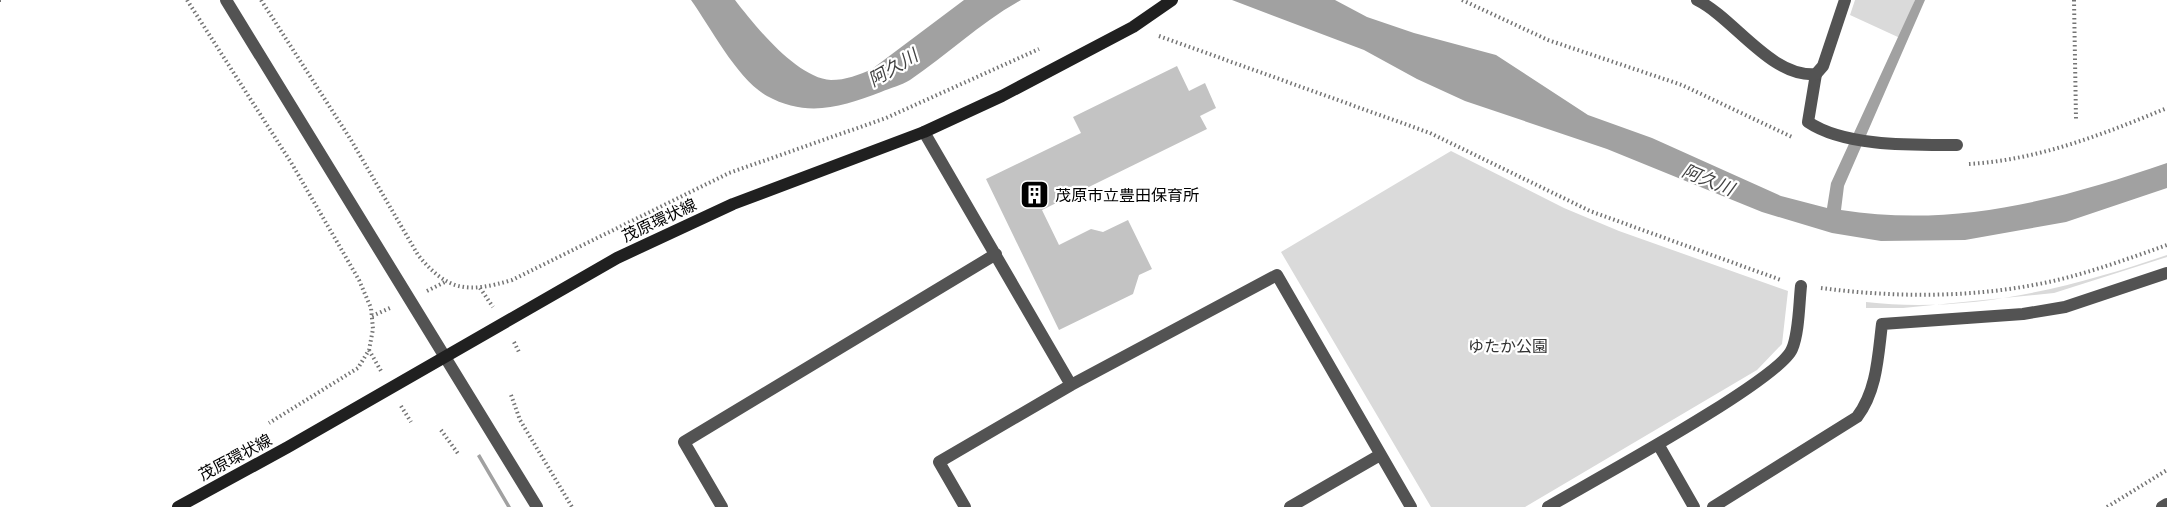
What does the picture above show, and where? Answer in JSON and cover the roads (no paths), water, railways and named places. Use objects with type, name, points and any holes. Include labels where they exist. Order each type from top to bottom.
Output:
[{"type":"main road","name":"茂原環状線","points":[[178,507],[617,258],[678,228],[786,182],[924,132],[1012,92],[1133,27],[1172,0]]},
{"type":"street","points":[[226,0],[537,507]]},
{"type":"street","points":[[1697,0],[1711,7],[1770,59],[1804,75],[1816,74]]},
{"type":"street","points":[[1845,0],[1823,66],[1816,74],[1808,122],[1821,131],[1893,145],[1957,145]]},
{"type":"street","points":[[924,132],[1071,385]]},
{"type":"street","points":[[722,507],[684,442],[996,254]]},
{"type":"street","points":[[1718,506],[1857,417],[1866,405],[1875,377],[1882,324],[2023,314],[2065,307],[2167,273]]},
{"type":"street","points":[[965,507],[939,462],[1071,385],[1276,275],[1411,507]]},
{"type":"street","points":[[1548,507],[1658,444],[1762,379],[1792,350],[1802,286]]},
{"type":"street","points":[[1658,444],[1694,507]]},
{"type":"street","points":[[1290,507],[1380,455]]},
{"type":"street","points":[[2162,507],[2167,504]]},
{"type":"water","name":"阿久川","points":[[691,0],[735,0],[765,36],[791,61],[818,77],[831,80],[852,77],[872,69],[964,0],[1021,0],[992,18],[907,82],[838,106],[810,108],[782,103],[756,88],[735,66]]},
{"type":"water","name":"阿久川","points":[[1232,0],[1335,0],[1367,17],[1414,33],[1496,55],[1588,115],[1652,138],[1781,196],[1827,208],[1831,183],[1915,0],[1925,0],[1844,186],[1841,210],[1883,215],[1966,213],[2046,199],[2167,163],[2167,188],[2066,222],[1965,240],[1881,241],[1832,233],[1762,212],[1607,149],[1465,101],[1417,79],[1364,50]]},
{"type":"water","points":[[480,454],[511,507],[507,507],[477,456]]},
{"type":"place","name":"茂原市立豊田保育所","points":[[1034,195]]},
{"type":"park label","name":"ゆたか公園","points":[[1508,346]]}]
